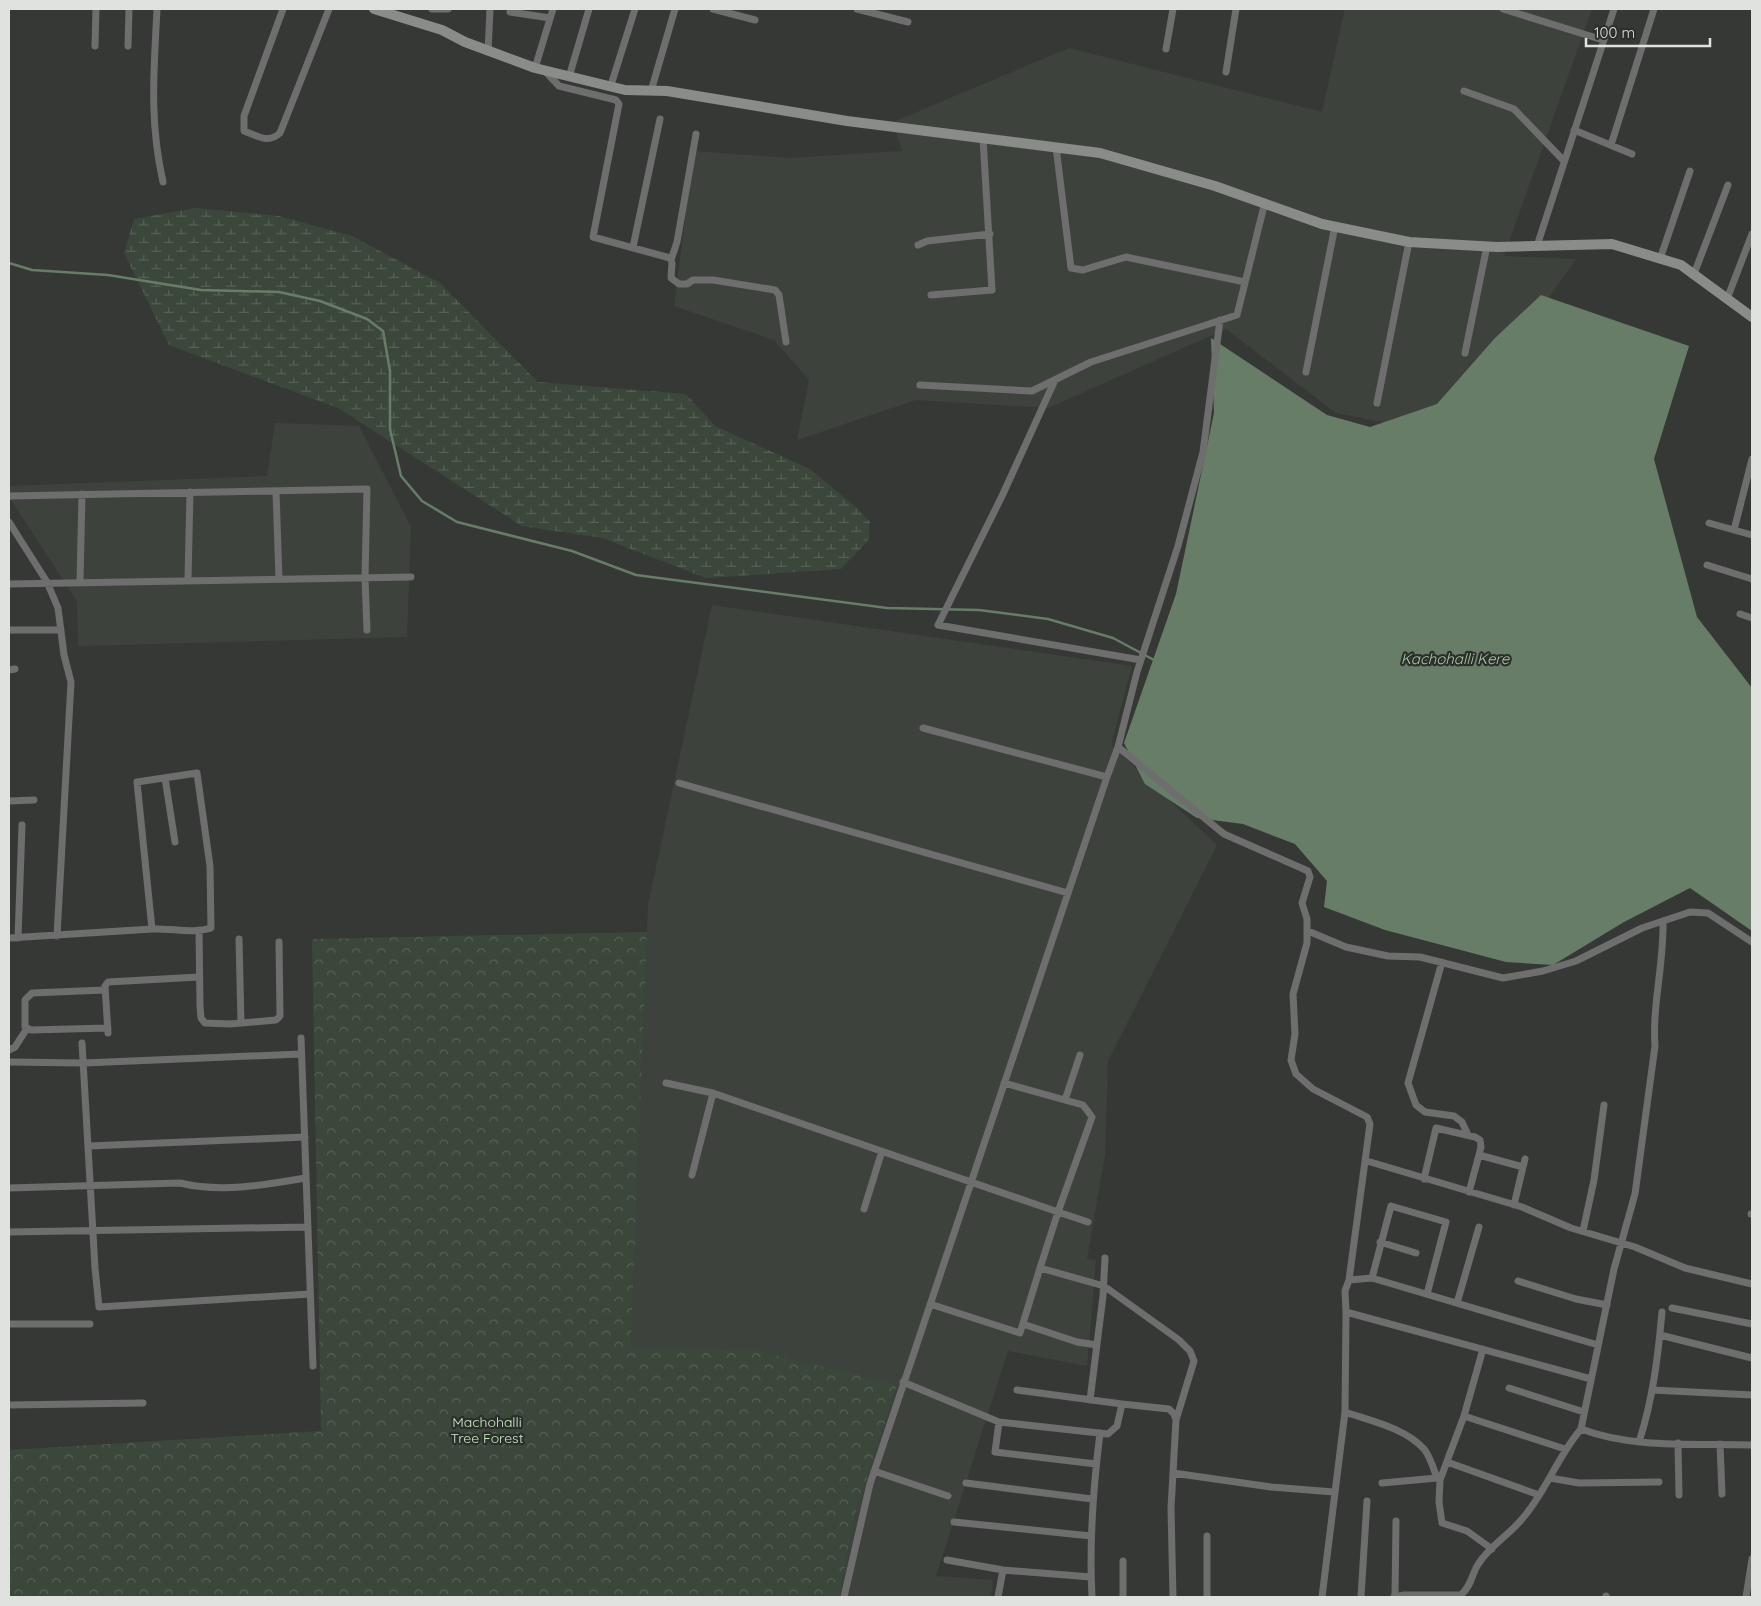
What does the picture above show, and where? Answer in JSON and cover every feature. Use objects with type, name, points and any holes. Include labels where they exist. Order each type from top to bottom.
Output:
[{"type":"street","points":[[95,46],[96,9]]},
{"type":"street","points":[[128,46],[129,9]]},
{"type":"street","points":[[157,9],[152,111],[156,153],[163,182]]},
{"type":"street","points":[[283,9],[244,116],[244,131],[265,140],[274,139],[280,133],[329,9]]},
{"type":"street","points":[[374,9],[391,11],[442,30],[488,52],[540,69],[569,77],[612,85],[625,90],[676,92],[856,123],[1100,153],[1265,202],[1335,226],[1409,242],[1487,246],[1612,244],[1681,265],[1752,317]]},
{"type":"street","points":[[432,9],[448,9]]},
{"type":"street","points":[[488,52],[490,9]]},
{"type":"street","points":[[540,69],[553,9]]},
{"type":"street","points":[[569,77],[589,9]]},
{"type":"street","points":[[612,85],[635,9]]},
{"type":"street","points":[[651,91],[675,9]]},
{"type":"street","points":[[712,9],[755,20]]},
{"type":"street","points":[[857,9],[908,22]]},
{"type":"street","points":[[1166,49],[1173,9]]},
{"type":"street","points":[[1226,72],[1236,9]]},
{"type":"street","points":[[1503,9],[1603,40]]},
{"type":"street","points":[[1537,246],[1614,9]]},
{"type":"street","points":[[1611,144],[1654,9]]},
{"type":"street","points":[[510,12],[550,18]]},
{"type":"street","points":[[540,69],[559,86],[616,100],[619,104],[593,237],[633,247],[670,258],[671,260]]},
{"type":"street","points":[[1464,91],[1514,109],[1564,161]]},
{"type":"street","points":[[633,247],[660,119]]},
{"type":"street","points":[[1574,130],[1632,154]]},
{"type":"street","points":[[696,134],[677,242],[671,260],[671,278],[679,284],[687,284],[693,280],[713,280],[775,290],[779,295],[786,342]]},
{"type":"street","points":[[931,295],[992,290],[983,138]]},
{"type":"street","points":[[1056,147],[1071,268],[1083,270],[1126,257],[1245,282]]},
{"type":"street","points":[[1660,259],[1690,171]]},
{"type":"street","points":[[1694,274],[1728,184]]},
{"type":"street","points":[[920,385],[1032,391],[1091,362],[1237,315],[1265,202]]},
{"type":"street","points":[[1306,372],[1335,226]]},
{"type":"street","points":[[918,245],[927,241],[990,234]]},
{"type":"street","points":[[1727,299],[1752,234]]},
{"type":"street","points":[[1378,403],[1409,242]]},
{"type":"street","points":[[1465,353],[1487,246]]},
{"type":"street","points":[[844,1597],[874,1471],[1118,747],[1141,660],[1178,546],[1202,452],[1220,320]]},
{"type":"street","points":[[1055,380],[1002,496],[938,625],[1141,660]]},
{"type":"street","points":[[1734,530],[1752,459]]},
{"type":"street","points":[[9,496],[367,489],[365,578],[367,630]]},
{"type":"street","points":[[276,491],[279,579]]},
{"type":"street","points":[[188,580],[190,492]]},
{"type":"street","points":[[80,582],[82,494]]},
{"type":"street","points":[[9,522],[47,582],[58,608],[71,682],[57,936]]},
{"type":"street","points":[[1709,523],[1752,535]]},
{"type":"street","points":[[1707,565],[1752,579]]},
{"type":"street","points":[[9,584],[411,577]]},
{"type":"street","points":[[1740,614],[1752,618]]},
{"type":"street","points":[[9,630],[61,630]]},
{"type":"street","points":[[923,728],[1107,777]]},
{"type":"street","points":[[1118,747],[1224,834],[1308,871],[1310,877],[1302,903],[1308,931],[1293,994],[1295,1034],[1291,1060],[1296,1074],[1313,1088],[1367,1118],[1370,1124],[1367,1161],[1354,1235],[1349,1280],[1345,1291],[1345,1412],[1322,1597]]},
{"type":"street","points":[[9,938],[152,929],[199,930],[211,928],[210,866],[196,773],[137,782],[152,929]]},
{"type":"street","points":[[165,778],[175,842]]},
{"type":"street","points":[[679,783],[1068,892]]},
{"type":"street","points":[[9,801],[34,800]]},
{"type":"street","points":[[18,938],[22,825]]},
{"type":"street","points":[[1308,931],[1346,947],[1388,956],[1420,957],[1503,978],[1576,961],[1642,928],[1690,912],[1708,913],[1752,942]]},
{"type":"street","points":[[1396,1521],[1395,1597],[1461,1596],[1470,1587],[1478,1563],[1522,1519],[1550,1478],[1565,1449],[1581,1429],[1614,1269],[1623,1243],[1639,1175],[1651,1091],[1655,1046],[1653,1033],[1662,963],[1663,922]]},
{"type":"street","points":[[199,930],[201,1018],[206,1022],[241,1023],[276,1020],[280,1016],[279,942]]},
{"type":"street","points":[[239,939],[241,1023]]},
{"type":"street","points":[[1442,962],[1408,1084],[1416,1106],[1425,1112],[1454,1116],[1462,1122],[1468,1135]]},
{"type":"street","points":[[26,1030],[108,1030],[105,986],[111,981],[199,977]]},
{"type":"street","points":[[9,1050],[15,1047],[26,1030],[25,1000],[32,993],[105,990]]},
{"type":"street","points":[[301,1038],[313,1366]]},
{"type":"street","points":[[82,1043],[99,1307],[310,1294]]},
{"type":"street","points":[[9,1062],[84,1063],[302,1054]]},
{"type":"street","points":[[1065,1100],[1080,1055]]},
{"type":"street","points":[[666,1083],[713,1093],[1088,1222]]},
{"type":"street","points":[[930,1304],[1020,1333],[1058,1212],[1092,1117],[1083,1105],[1004,1083]]},
{"type":"street","points":[[692,1176],[713,1093]]},
{"type":"street","points":[[1583,1232],[1594,1180],[1604,1105]]},
{"type":"street","points":[[1424,1179],[1436,1128],[1468,1135],[1480,1140],[1481,1147],[1469,1192]]},
{"type":"street","points":[[89,1146],[305,1137]]},
{"type":"street","points":[[864,1209],[882,1151]]},
{"type":"street","points":[[1479,1155],[1523,1167]]},
{"type":"street","points":[[1514,1205],[1525,1159]]},
{"type":"street","points":[[1367,1161],[1514,1205],[1583,1232],[1623,1243],[1685,1268],[1752,1284]]},
{"type":"street","points":[[9,1188],[180,1183],[195,1187],[241,1187],[306,1178]]},
{"type":"street","points":[[1372,1278],[1391,1206],[1446,1222],[1427,1294]]},
{"type":"street","points":[[9,1232],[308,1227]]},
{"type":"street","points":[[1457,1303],[1478,1227]]},
{"type":"street","points":[[1380,1242],[1416,1252]]},
{"type":"street","points":[[1090,1400],[1104,1286],[1105,1258]]},
{"type":"street","points":[[1040,1268],[1104,1286],[1179,1340],[1190,1351],[1194,1361],[1176,1420],[1171,1508],[1173,1597]]},
{"type":"street","points":[[1349,1280],[1372,1278],[1598,1345]]},
{"type":"street","points":[[1518,1281],[1576,1299],[1607,1305]]},
{"type":"street","points":[[1672,1308],[1752,1324]]},
{"type":"street","points":[[1346,1312],[1591,1379]]},
{"type":"street","points":[[1639,1442],[1652,1390],[1662,1312]]},
{"type":"street","points":[[9,1324],[90,1324]]},
{"type":"street","points":[[1023,1324],[1076,1342],[1097,1345]]},
{"type":"street","points":[[1660,1335],[1752,1358]]},
{"type":"street","points":[[1438,1479],[1447,1462],[1464,1416],[1483,1349]]},
{"type":"street","points":[[904,1382],[999,1422],[1108,1434],[1117,1426],[1122,1404]]},
{"type":"street","points":[[1509,1388],[1584,1412]]},
{"type":"street","points":[[1017,1390],[1168,1409],[1174,1414],[1176,1420]]},
{"type":"street","points":[[1652,1390],[1752,1395]]},
{"type":"street","points":[[9,1405],[143,1403]]},
{"type":"street","points":[[1345,1412],[1393,1429],[1424,1450],[1438,1479],[1442,1523],[1467,1532],[1492,1549]]},
{"type":"street","points":[[1464,1416],[1565,1449]]},
{"type":"street","points":[[999,1422],[996,1452],[1096,1464]]},
{"type":"street","points":[[1581,1429],[1600,1437],[1639,1442],[1752,1445]]},
{"type":"street","points":[[1092,1597],[1092,1499],[1100,1433]]},
{"type":"street","points":[[1678,1443],[1679,1495]]},
{"type":"street","points":[[1720,1444],[1722,1494]]},
{"type":"street","points":[[1447,1462],[1539,1495]]},
{"type":"street","points":[[874,1471],[948,1496]]},
{"type":"street","points":[[1173,1473],[1272,1487],[1334,1492]]},
{"type":"street","points":[[1550,1478],[1579,1482],[1659,1482]]},
{"type":"street","points":[[1382,1482],[1438,1479]]},
{"type":"street","points":[[966,1483],[1092,1499]]},
{"type":"street","points":[[1361,1597],[1367,1500]]},
{"type":"street","points":[[954,1522],[1091,1536]]},
{"type":"street","points":[[1207,1536],[1207,1597]]},
{"type":"street","points":[[947,1560],[1003,1570],[1091,1577]]},
{"type":"street","points":[[1123,1561],[1123,1597]]},
{"type":"street","points":[[1746,1597],[1752,1561]]},
{"type":"street","points":[[998,1597],[1003,1570]]},
{"type":"shaded area","points":[[1345,9],[1592,9],[1504,256],[1576,259],[1550,296],[1453,401],[1391,424],[1336,413],[1226,329],[1048,408],[916,400],[797,440],[809,380],[774,340],[674,306],[694,151],[789,158],[902,151],[893,122],[1069,48],[1322,112]]},
{"type":"shaded area","points":[[275,423],[359,426],[411,527],[407,637],[78,646],[77,601],[9,497],[9,486],[267,476]]},
{"type":"shaded area","points":[[712,605],[1132,666],[1111,745],[1217,845],[1108,1061],[1105,1155],[1087,1259],[1096,1260],[1087,1366],[1008,1351],[936,1576],[993,1580],[991,1597],[839,1597],[856,1512],[897,1385],[631,1347],[648,905]]},
{"type":"green space","points":[[195,208],[279,216],[352,236],[440,283],[538,382],[686,394],[715,426],[810,469],[857,508],[870,522],[868,541],[841,569],[706,578],[602,538],[522,526],[338,408],[169,345],[124,253],[134,219]]},
{"type":"green space","name":"Machohalli Tree Forest","points":[[647,932],[631,1347],[759,1351],[897,1385],[856,1512],[839,1597],[9,1597],[9,1450],[321,1431],[312,939]]},
{"type":"water","name":"Kachohalli Kere","points":[[1541,295],[1689,346],[1654,459],[1697,617],[1752,688],[1752,931],[1690,888],[1624,922],[1553,965],[1506,962],[1385,930],[1324,907],[1327,881],[1295,844],[1243,824],[1197,818],[1145,784],[1124,743],[1176,594],[1214,413],[1211,338],[1327,415],[1370,427],[1437,404],[1495,338]]},
{"type":"waterway","points":[[9,263],[32,270],[108,275],[201,290],[279,292],[320,301],[367,319],[383,331],[390,371],[390,429],[401,476],[422,501],[457,522],[572,551],[636,575],[887,608],[979,610],[1048,619],[1113,638],[1154,660]]}]
